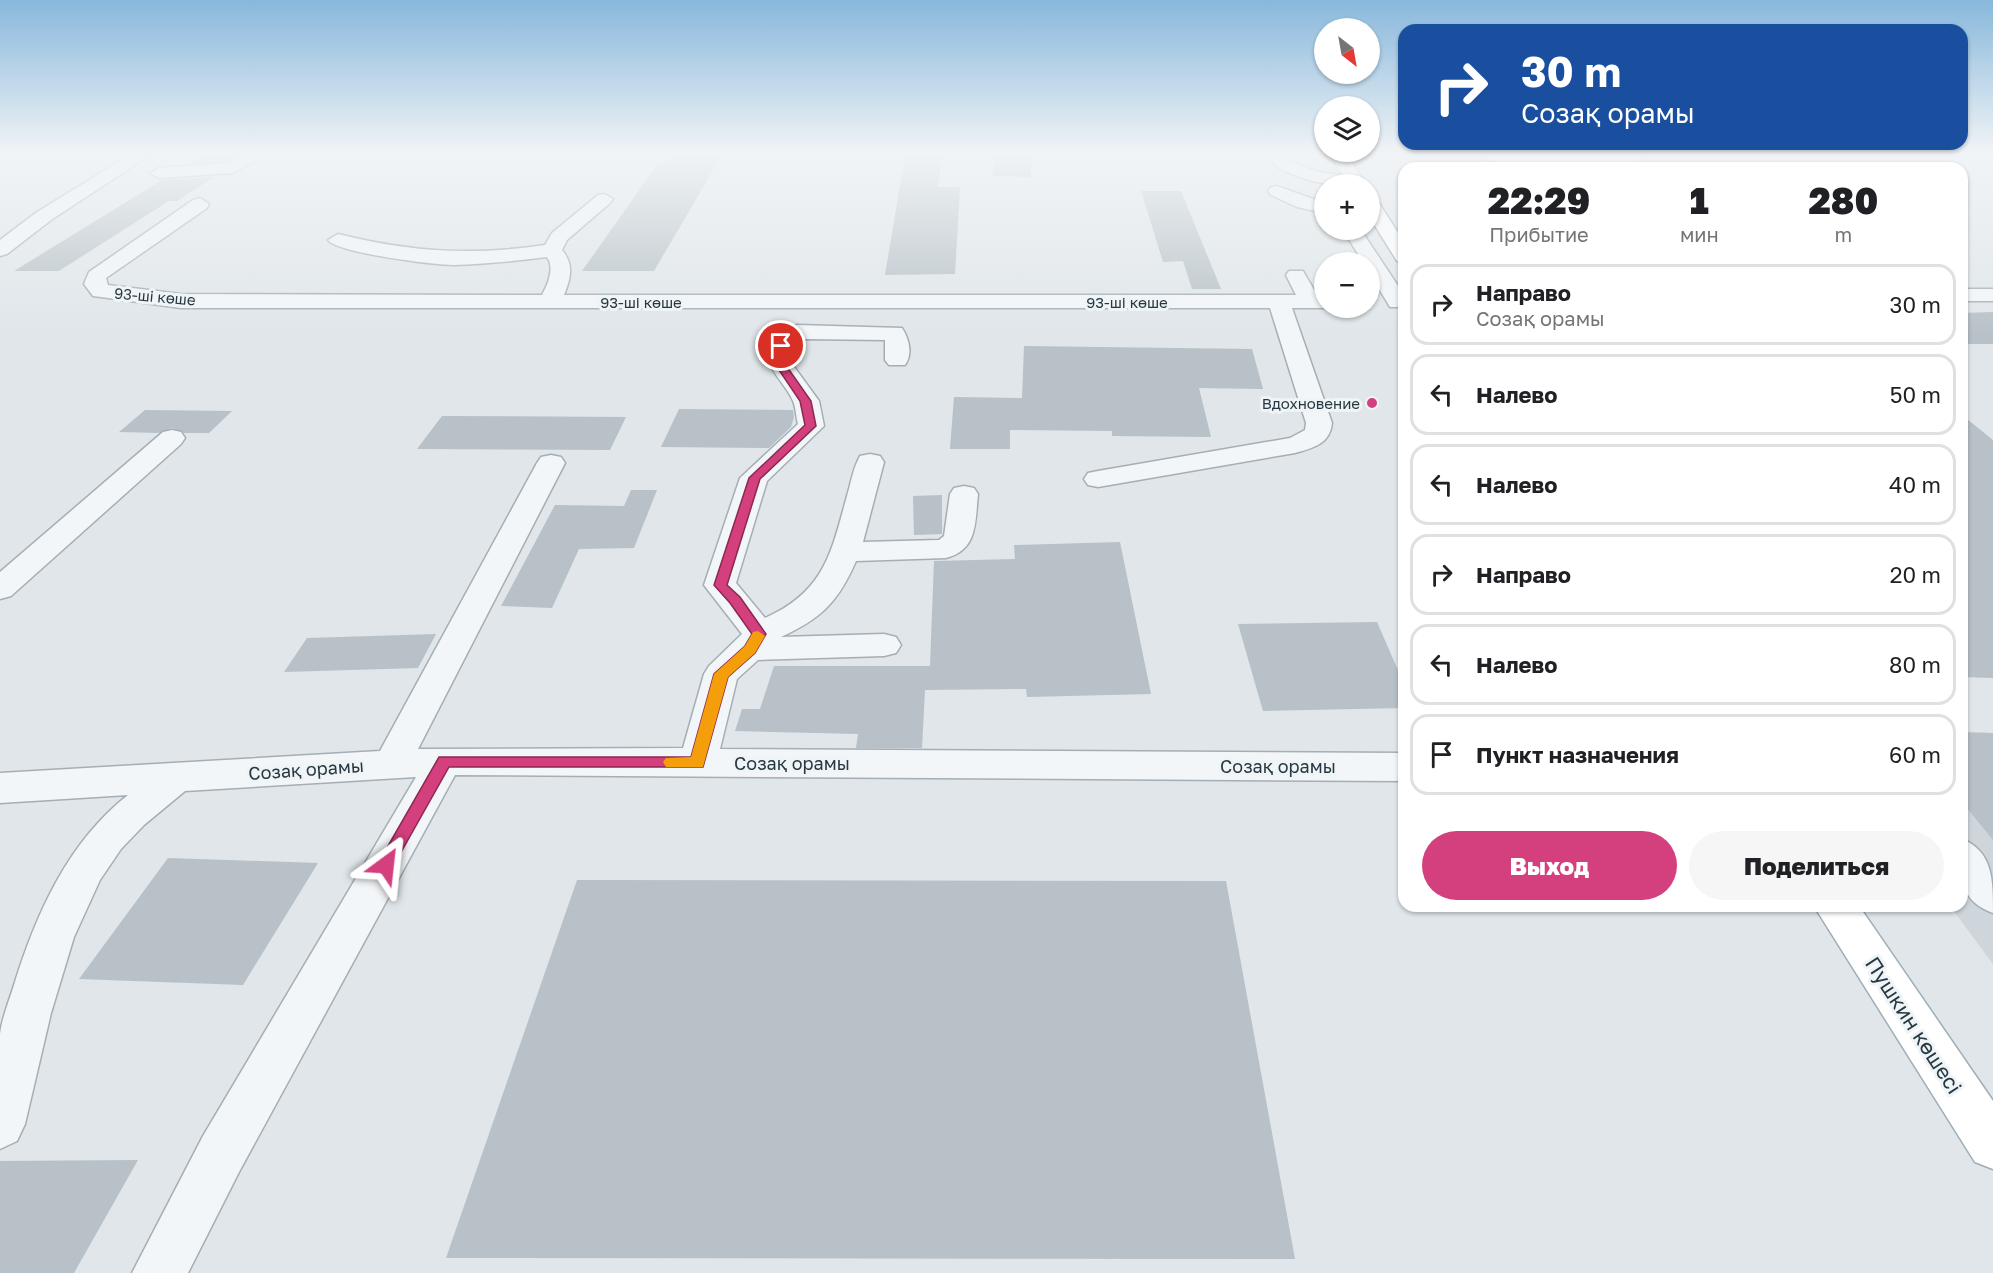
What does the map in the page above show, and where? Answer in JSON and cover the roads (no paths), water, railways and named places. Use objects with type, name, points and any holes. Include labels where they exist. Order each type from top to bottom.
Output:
[{"type":"main road","points":[[1380,220],[1398,248]]},
{"type":"main road","name":"Пушкин көшесі","points":[[1839,912],[1993,1144]]},
{"type":"lane","points":[[0,250],[47,214]]},
{"type":"lane","name":"93-ші көше","points":[[185,214],[96,276],[95,284],[101,291],[181,301],[1314,302]]},
{"type":"lane","points":[[552,250],[559,237],[586,214]]},
{"type":"lane","points":[[338,240],[358,247],[451,259],[511,256],[552,250]]},
{"type":"lane","points":[[1359,240],[1398,298]]},
{"type":"lane","points":[[550,302],[560,279],[560,260],[552,250]]},
{"type":"lane","points":[[1296,275],[1314,298]]},
{"type":"lane","points":[[1968,295],[1993,295]]},
{"type":"lane","points":[[754,642],[735,600],[720,585],[754,478],[811,426],[806,401],[780,364],[781,346],[797,332],[895,346],[900,302]]},
{"type":"lane","points":[[1098,479],[1295,445],[1310,440],[1318,433],[1319,423],[1279,302]]},
{"type":"lane","points":[[1380,302],[1398,302]]},
{"type":"lane","points":[[0,589],[172,438]]},
{"type":"lane","points":[[698,763],[721,674],[754,642],[812,607],[825,592],[844,552],[870,462]]},
{"type":"lane","points":[[390,764],[551,463]]},
{"type":"lane","points":[[844,552],[946,549],[958,540],[964,494]]},
{"type":"lane","points":[[754,642],[884,645]]},
{"type":"lane","points":[[159,1273],[221,1154],[444,761]]},
{"type":"lane","name":"Созақ орамы","points":[[0,788],[444,761],[1398,767]]},
{"type":"lane","points":[[0,1124],[37,978],[74,891],[107,838],[176,778]]},
{"type":"lane","points":[[1968,864],[1993,895]]},
{"type":"place","name":"Вдохновение","points":[[1372,403]]}]
